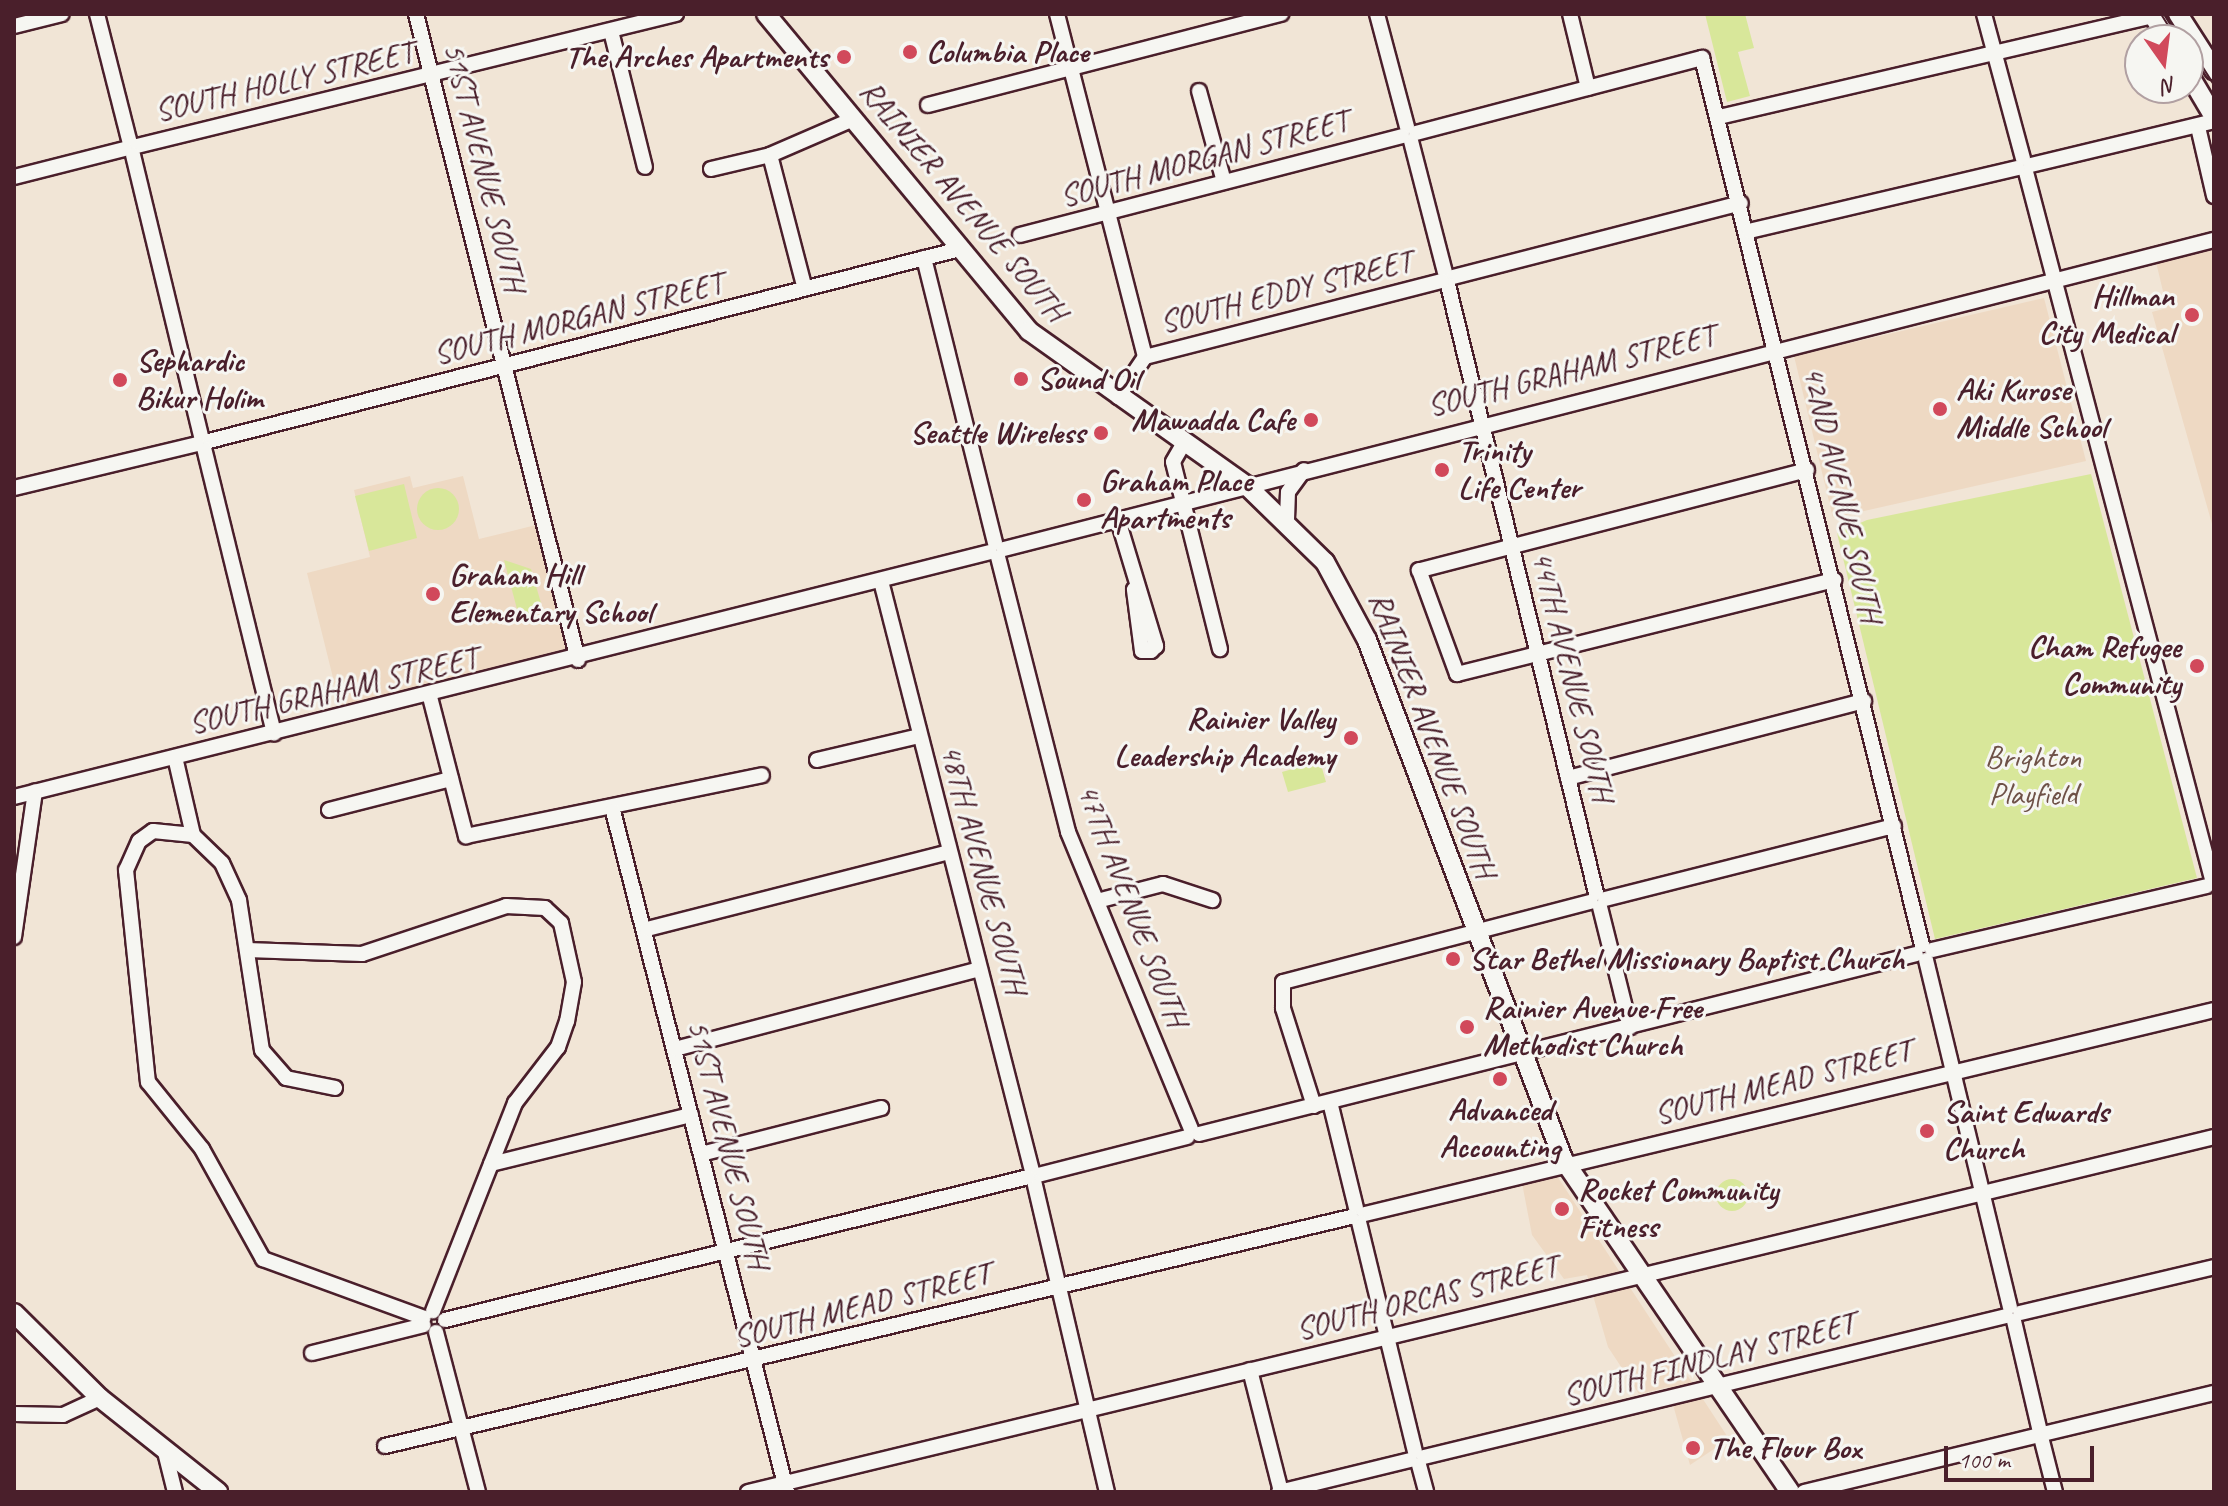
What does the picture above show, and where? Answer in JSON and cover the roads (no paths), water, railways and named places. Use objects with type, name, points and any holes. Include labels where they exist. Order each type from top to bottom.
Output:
[{"type":"main road","name":"RAINIER AVENUE SOUTH","points":[[766,14],[960,249],[1047,348],[1246,485],[1287,520],[1325,562],[1358,617],[1522,1055],[1567,1164],[1640,1276],[1790,1492]]},
{"type":"main road","points":[[2178,14],[2214,70]]},
{"type":"main road","points":[[2204,101],[2214,119]]},
{"type":"main road","points":[[14,1313],[100,1398],[218,1492]]},
{"type":"street","points":[[14,26],[62,14]]},
{"type":"street","points":[[97,14],[274,734]]},
{"type":"street","name":"51ST AVENUE SOUTH","points":[[416,14],[578,660]]},
{"type":"street","name":"SOUTH HOLLY STREET","points":[[14,177],[676,14]]},
{"type":"street","points":[[1057,14],[1145,357]]},
{"type":"street","points":[[928,105],[1281,14]]},
{"type":"street","name":"44TH AVENUE SOUTH","points":[[1377,14],[1447,279],[1630,1027]]},
{"type":"street","points":[[1570,14],[1588,88]]},
{"type":"street","points":[[312,1353],[1522,1055],[1924,952],[2212,884],[1984,14]]},
{"type":"street","points":[[1719,117],[2153,15]]},
{"type":"street","points":[[611,31],[645,167]]},
{"type":"street","name":"SOUTH MORGAN STREET","points":[[1020,235],[1702,58]]},
{"type":"street","name":"42ND AVENUE SOUTH","points":[[1702,58],[1778,346],[2055,1492]]},
{"type":"street","points":[[1199,91],[1224,182]]},
{"type":"street","points":[[711,169],[770,155],[853,119]]},
{"type":"street","points":[[1749,231],[2198,127],[2214,119]]},
{"type":"street","points":[[2198,127],[2198,145],[2214,196]]},
{"type":"street","points":[[770,155],[805,289]]},
{"type":"street","name":"SOUTH EDDY STREET","points":[[1118,397],[1145,357],[1741,203]]},
{"type":"street","name":"SOUTH GRAHAM STREET","points":[[14,797],[578,660],[1481,422],[1778,346],[2154,258],[2214,240]]},
{"type":"street","name":"SOUTH MORGAN STREET","points":[[14,488],[505,367],[960,249]]},
{"type":"street","name":"SOUTH GRAHAM STREET","points":[[2154,258],[2214,250]]},
{"type":"street","name":"47TH AVENUE SOUTH","points":[[924,258],[1067,829],[1192,1134]]},
{"type":"street","points":[[1185,441],[1173,462],[1220,649]]},
{"type":"street","points":[[1287,520],[1288,492],[1304,469]]},
{"type":"street","points":[[1807,470],[1419,570],[1457,674],[1834,580]]},
{"type":"street","points":[[1118,520],[1134,590]]},
{"type":"street","name":"48TH AVENUE SOUTH","points":[[881,581],[1061,1287],[1107,1492]]},
{"type":"street","points":[[430,697],[466,836],[586,809],[613,811],[762,775]]},
{"type":"street","points":[[1568,778],[1864,701]]},
{"type":"street","points":[[817,760],[919,736]]},
{"type":"street","points":[[175,757],[193,835],[233,881],[247,950],[256,1036],[271,1066],[300,1084],[335,1088]]},
{"type":"street","points":[[329,810],[451,779]]},
{"type":"street","points":[[14,937],[35,792]]},
{"type":"street","name":"51ST AVENUE SOUTH","points":[[613,811],[647,929],[786,1488]]},
{"type":"street","points":[[1314,1106],[1280,996],[1283,982],[1894,826]]},
{"type":"street","points":[[193,835],[153,831],[139,841],[126,870],[148,1082],[202,1149],[263,1259],[432,1321]]},
{"type":"street","points":[[647,929],[949,852]]},
{"type":"street","points":[[1097,901],[1163,884],[1212,900]]},
{"type":"street","points":[[247,950],[362,954],[444,922],[532,905],[561,923],[574,997],[558,1047],[515,1103],[432,1321],[478,1492]]},
{"type":"street","points":[[675,1049],[980,969]]},
{"type":"street","name":"SOUTH MEAD STREET","points":[[385,1446],[753,1361],[2214,1010]]},
{"type":"street","points":[[1330,1102],[1426,1492]]},
{"type":"street","points":[[701,1154],[881,1108]]},
{"type":"street","points":[[491,1164],[691,1115]]},
{"type":"street","name":"SOUTH ORCAS STREET","points":[[748,1492],[786,1488],[1387,1336],[2214,1137]]},
{"type":"street","name":"SOUTH FINDLAY STREET","points":[[1280,1492],[2214,1267]]},
{"type":"street","points":[[1250,1370],[1280,1492]]},
{"type":"street","points":[[1804,1492],[2214,1393]]},
{"type":"street","points":[[14,1414],[63,1415],[100,1398]]},
{"type":"street","points":[[164,1448],[175,1492]]},
{"type":"tram line","points":[[2161,14],[2167,24]]},
{"type":"tram line","points":[[2204,69],[2214,85]]},
{"type":"place","name":"Columbia Place","points":[[910,52]]},
{"type":"place","name":"The Arches Apartments","points":[[844,57]]},
{"type":"place","name":"Hillman City Medical","points":[[2192,315]]},
{"type":"place","name":"Sound Oil","points":[[1021,379]]},
{"type":"place","name":"Sephardic Bikur Holim","points":[[120,380]]},
{"type":"place","name":"Aki Kurose Middle School","points":[[1940,409]]},
{"type":"place","name":"Mawadda Cafe","points":[[1311,420]]},
{"type":"place","name":"Seattle Wireless","points":[[1101,433]]},
{"type":"place","name":"Trinity Life Center","points":[[1442,470]]},
{"type":"place","name":"Graham Place Apartments","points":[[1084,500]]},
{"type":"place","name":"Graham Hill Elementary School","points":[[433,594]]},
{"type":"place","name":"Cham Refugee Community","points":[[2197,666]]},
{"type":"place","name":"Rainier Valley Leadership Academy","points":[[1351,738]]},
{"type":"place","name":"Star Bethel Missionary Baptist Church","points":[[1453,959]]},
{"type":"place","name":"Rainier Avenue Free Methodist Church","points":[[1467,1027]]},
{"type":"place","name":"Advanced Accounting","points":[[1500,1079]]},
{"type":"place","name":"Saint Edwards Church","points":[[1927,1131]]},
{"type":"place","name":"Rocket Community Fitness","points":[[1562,1209]]},
{"type":"place","name":"The Flour Box","points":[[1693,1448]]},
{"type":"park label","name":"Brighton Playfield","points":[[2033,776]]}]
